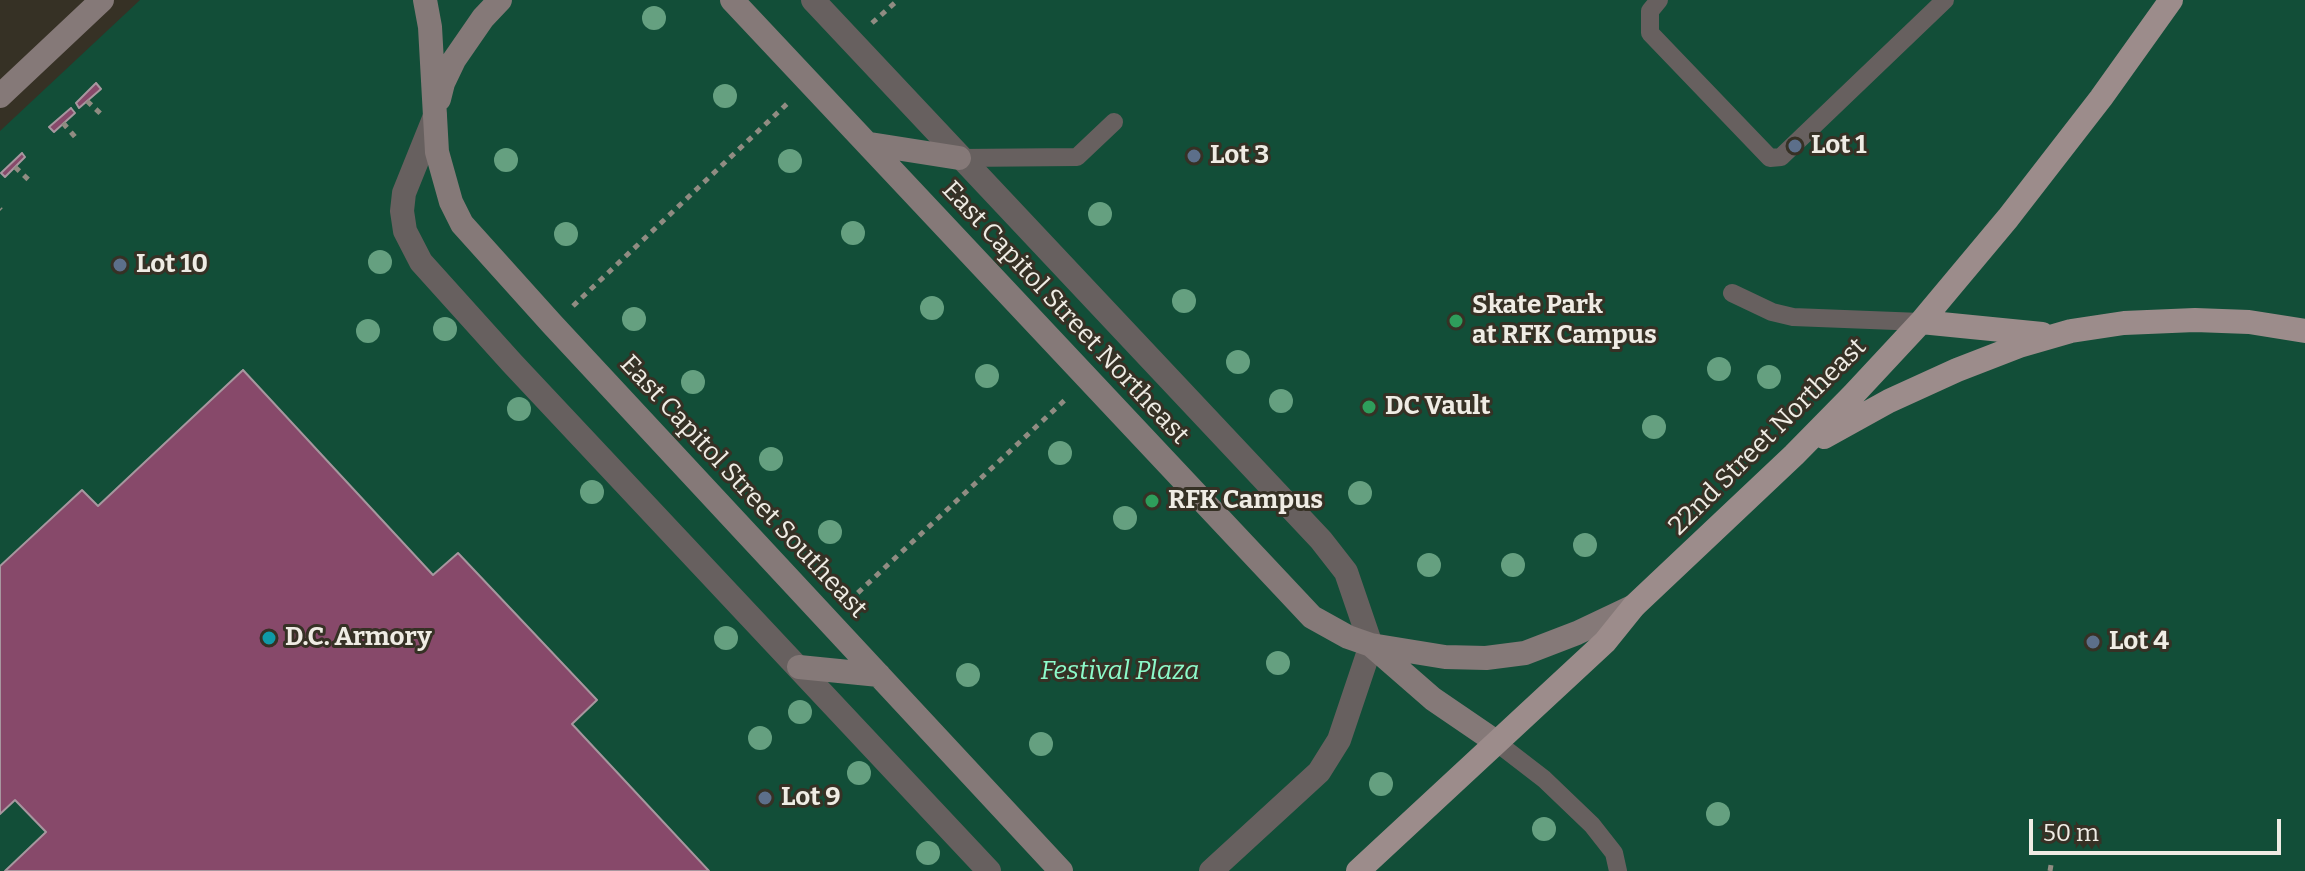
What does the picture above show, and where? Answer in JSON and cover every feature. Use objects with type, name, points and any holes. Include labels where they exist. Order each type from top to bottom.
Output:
[{"type":"main road","points":[[0,96],[102,0]]},
{"type":"main road","name":"East Capitol Street Southeast","points":[[425,0],[430,27],[437,152],[442,176],[462,224],[1061,871]]},
{"type":"main road","points":[[435,116],[443,83],[454,60],[483,18],[500,0]]},
{"type":"main road","name":"East Capitol Street Northeast","points":[[732,0],[1298,605],[1328,627],[1371,645],[1445,657],[1508,657],[1558,641],[1634,606]]},
{"type":"main road","name":"22nd Street Northeast","points":[[1358,871],[1605,642],[1634,606],[1794,455],[1921,322],[2065,146],[2171,0]]},
{"type":"main road","points":[[870,144],[959,158]]},
{"type":"main road","points":[[1794,455],[1911,390],[2003,352],[2053,336],[2088,328],[2159,321],[2249,322],[2305,331]]},
{"type":"main road","points":[[1921,322],[2053,336]]},
{"type":"main road","points":[[1371,645],[1433,699],[1496,742]]},
{"type":"main road","points":[[799,667],[879,675]]},
{"type":"street","name":"East Capitol Street Northeast","points":[[813,0],[1333,554],[1346,572],[1355,593],[1371,645]]},
{"type":"street","name":"East Capitol Street Southeast","points":[[435,116],[404,193],[402,211],[405,231],[421,262],[989,871]]},
{"type":"street","points":[[1211,871],[1326,763],[1339,740],[1371,645]]},
{"type":"lane","points":[[1659,0],[1650,11],[1650,33],[1770,158],[1781,157],[1945,0]]},
{"type":"lane","points":[[959,158],[1077,157],[1114,122]]},
{"type":"lane","points":[[1732,293],[1772,312],[1793,317],[1921,322]]},
{"type":"lane","points":[[1496,742],[1536,772],[1592,825],[1614,853],[1618,871]]},
{"type":"path","points":[[871,24],[898,0]]},
{"type":"path","points":[[571,308],[793,97]]},
{"type":"path","points":[[87,101],[102,115]]},
{"type":"path","points":[[63,123],[77,139]]},
{"type":"path","points":[[15,167],[31,182]]},
{"type":"path","points":[[845,605],[1070,394]]},
{"type":"green space","name":"RFK Campus","points":[[140,0],[2305,0],[2305,871],[0,871],[0,131]]},
{"type":"building","points":[[96,83],[101,89],[79,108],[76,103]]},
{"type":"building","points":[[71,108],[75,113],[54,132],[49,127]]},
{"type":"building","points":[[22,153],[25,157],[5,177],[1,173]]},
{"type":"building","name":"D.C. Armory","points":[[243,370],[433,575],[458,553],[597,700],[572,724],[709,871],[5,871],[46,832],[15,800],[0,814],[0,566],[82,490],[98,506]]},
{"type":"place","name":"Lot 1","points":[[1795,146]]},
{"type":"place","name":"Lot 3","points":[[1194,156]]},
{"type":"place","name":"Lot 10","points":[[120,265]]},
{"type":"place","name":"Skate Park at RFK Campus","points":[[1456,321]]},
{"type":"place","name":"DC Vault","points":[[1369,407]]},
{"type":"place","name":"RFK Campus","points":[[1152,501]]},
{"type":"place","name":"D.C. Armory","points":[[269,638]]},
{"type":"place","name":"Lot 4","points":[[2093,642]]},
{"type":"place","name":"Lot 9","points":[[765,798]]},
{"type":"park label","name":"Festival Plaza","points":[[1120,672]]}]
